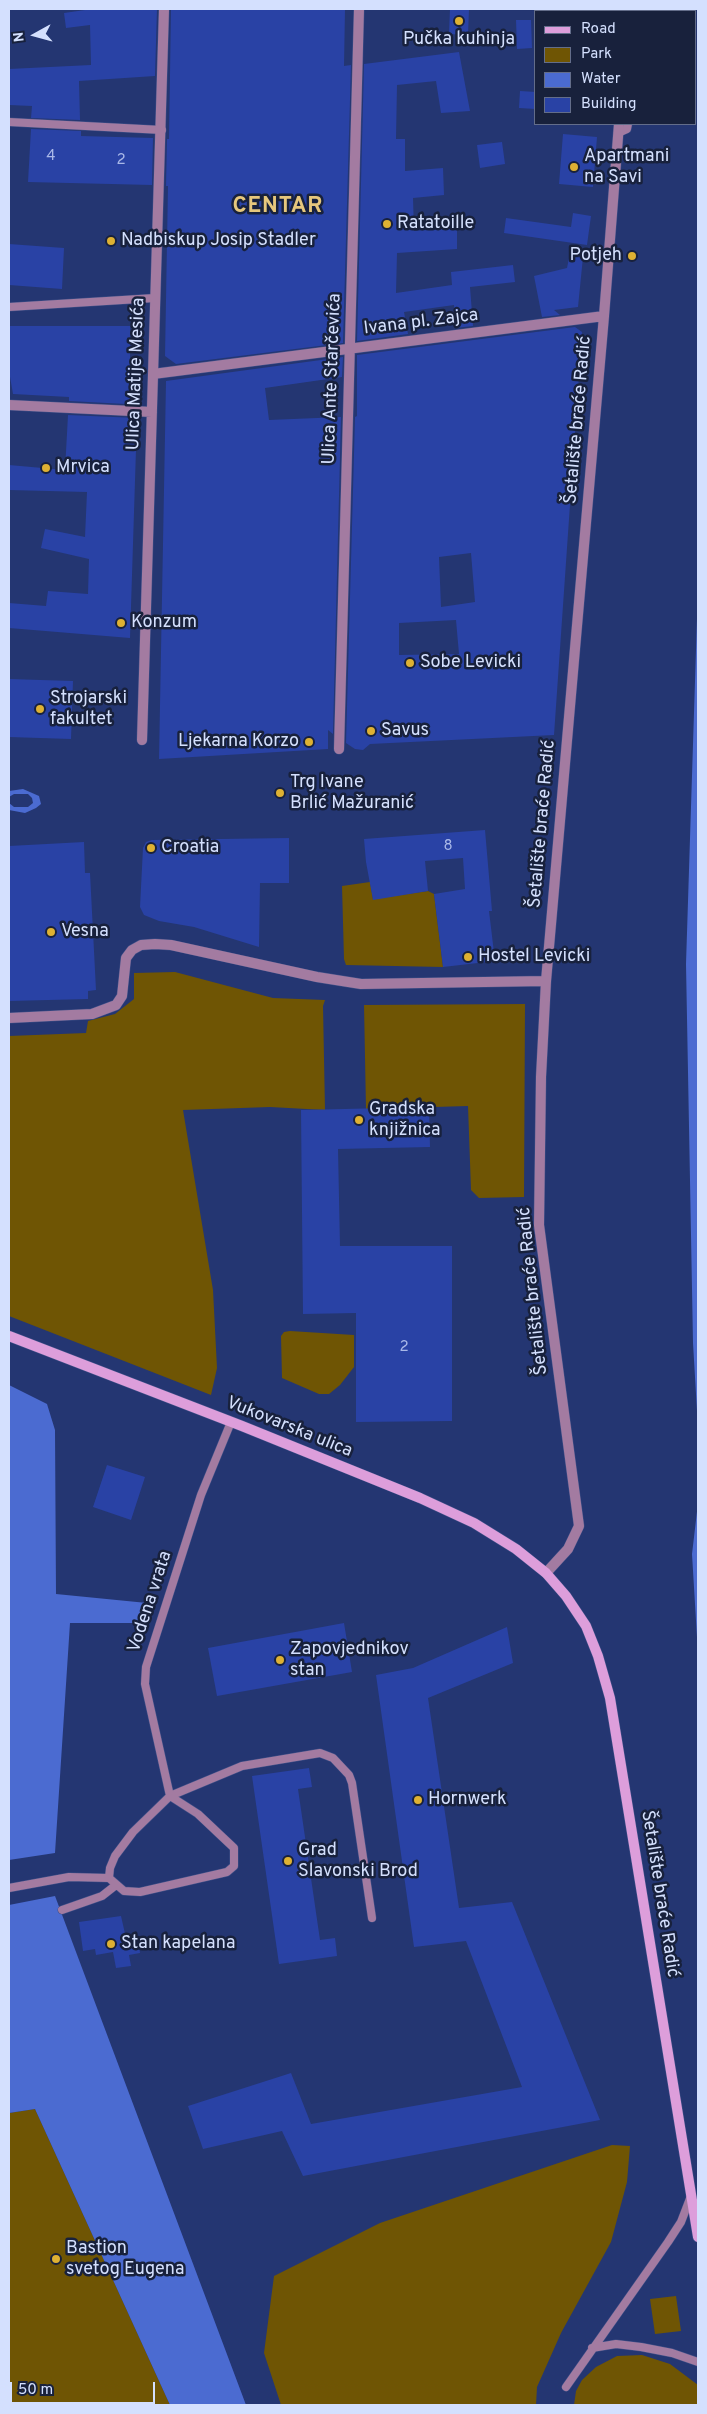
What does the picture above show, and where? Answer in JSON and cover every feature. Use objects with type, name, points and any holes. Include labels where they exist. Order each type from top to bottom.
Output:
[{"type":"main road","name":"Vukovarska ulica","points":[[9,1336],[420,1498],[474,1523],[516,1549],[546,1573]]},
{"type":"main road","name":"Šetalište braće Radić","points":[[546,1573],[566,1596],[586,1626],[598,1656],[610,1698],[698,2237]]},
{"type":"street","name":"Ulica Matije Mesića","points":[[142,740],[162,130],[164,9]]},
{"type":"street","name":"Ulica Ante Starčevića","points":[[338,749],[359,13]]},
{"type":"street","name":"Šetalište braće Radić","points":[[546,1573],[568,1549],[579,1526],[540,1225],[541,1077],[546,980],[604,316],[618,129]]},
{"type":"street","name":"Ivana pl. Zajca","points":[[153,374],[604,316]]},
{"type":"street","points":[[9,405],[152,412]]},
{"type":"street","points":[[9,1018],[92,1014],[116,1005],[122,996],[126,958],[132,950],[141,945],[172,945],[317,977],[361,984],[546,980]]},
{"type":"lane","points":[[9,122],[162,130]]},
{"type":"lane","points":[[618,129],[627,129],[628,125]]},
{"type":"lane","points":[[9,307],[155,298]]},
{"type":"lane","name":"Vodena vrata","points":[[170,1796],[145,1684],[146,1667],[202,1495],[231,1422]]},
{"type":"lane","points":[[109,1878],[110,1868],[115,1856],[133,1832],[170,1796],[242,1766],[320,1753],[333,1758],[350,1775],[372,1918]]},
{"type":"lane","points":[[9,1888],[58,1879],[109,1878],[124,1891],[140,1892],[227,1872],[234,1866],[234,1848],[226,1838],[198,1814],[170,1796]]},
{"type":"lane","points":[[62,1910],[102,1896],[116,1885]]},
{"type":"lane","points":[[566,2386],[668,2242],[681,2222],[692,2195]]},
{"type":"lane","points":[[592,2348],[616,2344],[641,2347],[672,2353],[698,2362]]},
{"type":"green space","points":[[632,9],[690,9],[690,10]]},
{"type":"green space","points":[[370,882],[373,899],[428,891],[434,894],[443,967],[346,965],[344,959],[342,886]]},
{"type":"green space","points":[[175,972],[273,998],[325,1000],[323,1006],[325,1110],[270,1107],[183,1110],[213,1290],[217,1368],[211,1395],[9,1316],[9,1036],[86,1033],[88,1021],[115,1014],[134,999],[134,973]]},
{"type":"green space","points":[[525,1004],[524,1197],[479,1198],[471,1190],[468,1106],[366,1109],[364,1005]]},
{"type":"green space","points":[[284,1332],[354,1335],[354,1367],[340,1385],[329,1394],[319,1394],[282,1378],[281,1336]]},
{"type":"green space","name":"Bastion svetog Eugena","points":[[35,2109],[170,2405],[9,2405],[9,2113]]},
{"type":"green space","points":[[612,2145],[630,2146],[627,2182],[611,2242],[561,2333],[537,2387],[536,2405],[281,2405],[264,2353],[274,2276],[380,2223]]},
{"type":"green space","points":[[676,2296],[681,2331],[655,2334],[650,2299]]},
{"type":"green space","points":[[642,2355],[670,2364],[698,2385],[698,2405],[574,2405],[576,2391],[582,2380],[596,2367],[617,2356]]},
{"type":"water","points":[[698,587],[698,1428],[693,1343],[686,964]]},
{"type":"water","points":[[23,789],[39,796],[41,804],[25,813],[9,810],[9,803],[14,807],[28,807],[33,803],[32,798],[28,794],[14,794],[9,797],[9,791]]},
{"type":"water","points":[[9,1385],[47,1404],[55,1430],[56,1594],[147,1603],[142,1623],[70,1623],[55,1853],[9,1860]]},
{"type":"water","points":[[698,1503],[698,1654],[692,1554]]},
{"type":"water","points":[[55,1896],[246,2405],[170,2405],[35,2109],[9,2113],[9,1905]]},
{"type":"building","points":[[92,9],[157,9],[155,76],[79,81],[80,120],[31,118],[32,106],[9,105],[9,69],[91,65],[90,25],[66,28],[64,13]]},
{"type":"building","points":[[171,9],[345,9],[344,66],[351,65],[343,343],[176,364],[165,356],[168,186],[166,186],[167,139],[169,139]]},
{"type":"building","name":"Pučka kuhinja","points":[[450,9],[469,9],[468,35],[449,34]]},
{"type":"building","points":[[516,20],[531,20],[532,48],[517,49]]},
{"type":"building","points":[[459,52],[470,111],[441,113],[436,81],[397,85],[396,139],[405,139],[405,171],[443,168],[444,195],[413,198],[414,231],[457,228],[457,249],[397,253],[396,293],[452,285],[451,272],[513,265],[515,282],[470,287],[473,326],[455,328],[454,305],[404,312],[408,334],[357,341],[364,64]]},
{"type":"building","points":[[520,91],[534,92],[534,109],[519,108]]},
{"type":"building","points":[[31,129],[81,131],[81,136],[153,138],[152,185],[28,182]]},
{"type":"building","points":[[563,134],[597,137],[593,187],[559,184]]},
{"type":"building","points":[[502,142],[505,164],[480,168],[477,145]]},
{"type":"building","points":[[573,213],[591,216],[587,245],[504,233],[506,218],[571,227]]},
{"type":"building","points":[[9,244],[64,248],[62,289],[9,285]]},
{"type":"building","points":[[583,257],[578,307],[554,310],[560,315],[542,317],[534,276],[567,268],[569,258]]},
{"type":"building","points":[[9,326],[130,326],[130,368],[137,368],[136,397],[126,404],[69,401],[69,397],[13,394],[9,371]]},
{"type":"building","points":[[575,327],[582,332],[554,735],[370,744],[363,750],[355,749],[346,743],[355,417],[357,416],[357,355]],"holes":[[[471,553],[475,602],[441,607],[439,557]],[[456,620],[459,654],[399,655],[399,623]]]},
{"type":"building","points":[[343,357],[342,377],[265,388],[269,420],[341,417],[333,734],[328,730],[328,749],[159,759],[166,381]]},
{"type":"building","points":[[68,415],[137,418],[130,638],[9,628],[9,603],[46,606],[48,591],[88,594],[89,559],[41,548],[45,529],[85,537],[87,492],[9,490],[9,465],[65,470]]},
{"type":"building","name":"Strojarski fakultet","points":[[9,679],[73,681],[71,739],[9,737]]},
{"type":"building","points":[[485,830],[492,911],[489,911],[495,961],[443,967],[434,894],[465,889],[463,858],[425,861],[428,891],[373,900],[364,839]]},
{"type":"building","points":[[289,838],[289,883],[260,883],[259,947],[194,927],[159,921],[144,915],[140,907],[143,848],[146,842],[152,840]]},
{"type":"building","name":"Vesna","points":[[84,842],[85,873],[90,873],[96,990],[88,991],[88,999],[9,1001],[9,846]]},
{"type":"building","points":[[429,1107],[430,1147],[338,1149],[340,1246],[452,1246],[452,1421],[356,1422],[356,1313],[303,1314],[301,1110]]},
{"type":"building","points":[[107,1465],[145,1477],[131,1520],[93,1507]]},
{"type":"building","name":"Zapovjednikov stan","points":[[344,1623],[352,1672],[217,1696],[208,1648]]},
{"type":"building","name":"Hornwerk","points":[[507,1627],[513,1663],[428,1698],[459,1908],[512,1902],[600,2120],[303,2176],[282,2131],[203,2149],[188,2106],[291,2073],[311,2124],[522,2087],[466,1941],[414,1947],[376,1675],[413,1668]]},
{"type":"building","points":[[309,1768],[312,1787],[298,1789],[320,1940],[335,1938],[337,1956],[279,1964],[252,1776]]},
{"type":"building","name":"Stan kapelana","points":[[121,1916],[126,1938],[138,1936],[140,1953],[129,1955],[131,1966],[116,1968],[113,1952],[96,1955],[95,1949],[83,1951],[79,1922]]},
{"type":"place","name":"Pučka kuhinja","points":[[459,21]]},
{"type":"place","name":"Apartmani na Savi","points":[[574,167]]},
{"type":"place","name":"Ratatoille","points":[[387,224]]},
{"type":"place","name":"Nadbiskup Josip Stadler","points":[[111,241]]},
{"type":"place","name":"Potjeh","points":[[632,256]]},
{"type":"place","name":"Mrvica","points":[[46,468]]},
{"type":"place","name":"Konzum","points":[[121,623]]},
{"type":"place","name":"Sobe Levicki","points":[[410,663]]},
{"type":"place","name":"Strojarski fakultet","points":[[40,709]]},
{"type":"place","name":"Savus","points":[[371,731]]},
{"type":"place","name":"Ljekarna Korzo","points":[[309,742]]},
{"type":"place","name":"Trg Ivane Brlić Mažuranić","points":[[280,793]]},
{"type":"place","name":"Croatia","points":[[151,848]]},
{"type":"place","name":"Vesna","points":[[51,932]]},
{"type":"place","name":"Hostel Levicki","points":[[468,957]]},
{"type":"place","name":"Gradska knjižnica","points":[[359,1120]]},
{"type":"place","name":"Zapovjednikov stan","points":[[280,1660]]},
{"type":"place","name":"Hornwerk","points":[[418,1800]]},
{"type":"place","name":"Grad Slavonski Brod","points":[[288,1861]]},
{"type":"place","name":"Stan kapelana","points":[[111,1944]]},
{"type":"place","name":"Bastion svetog Eugena","points":[[56,2259]]},
{"type":"district","name":"CENTAR","points":[[278,208]]}]
